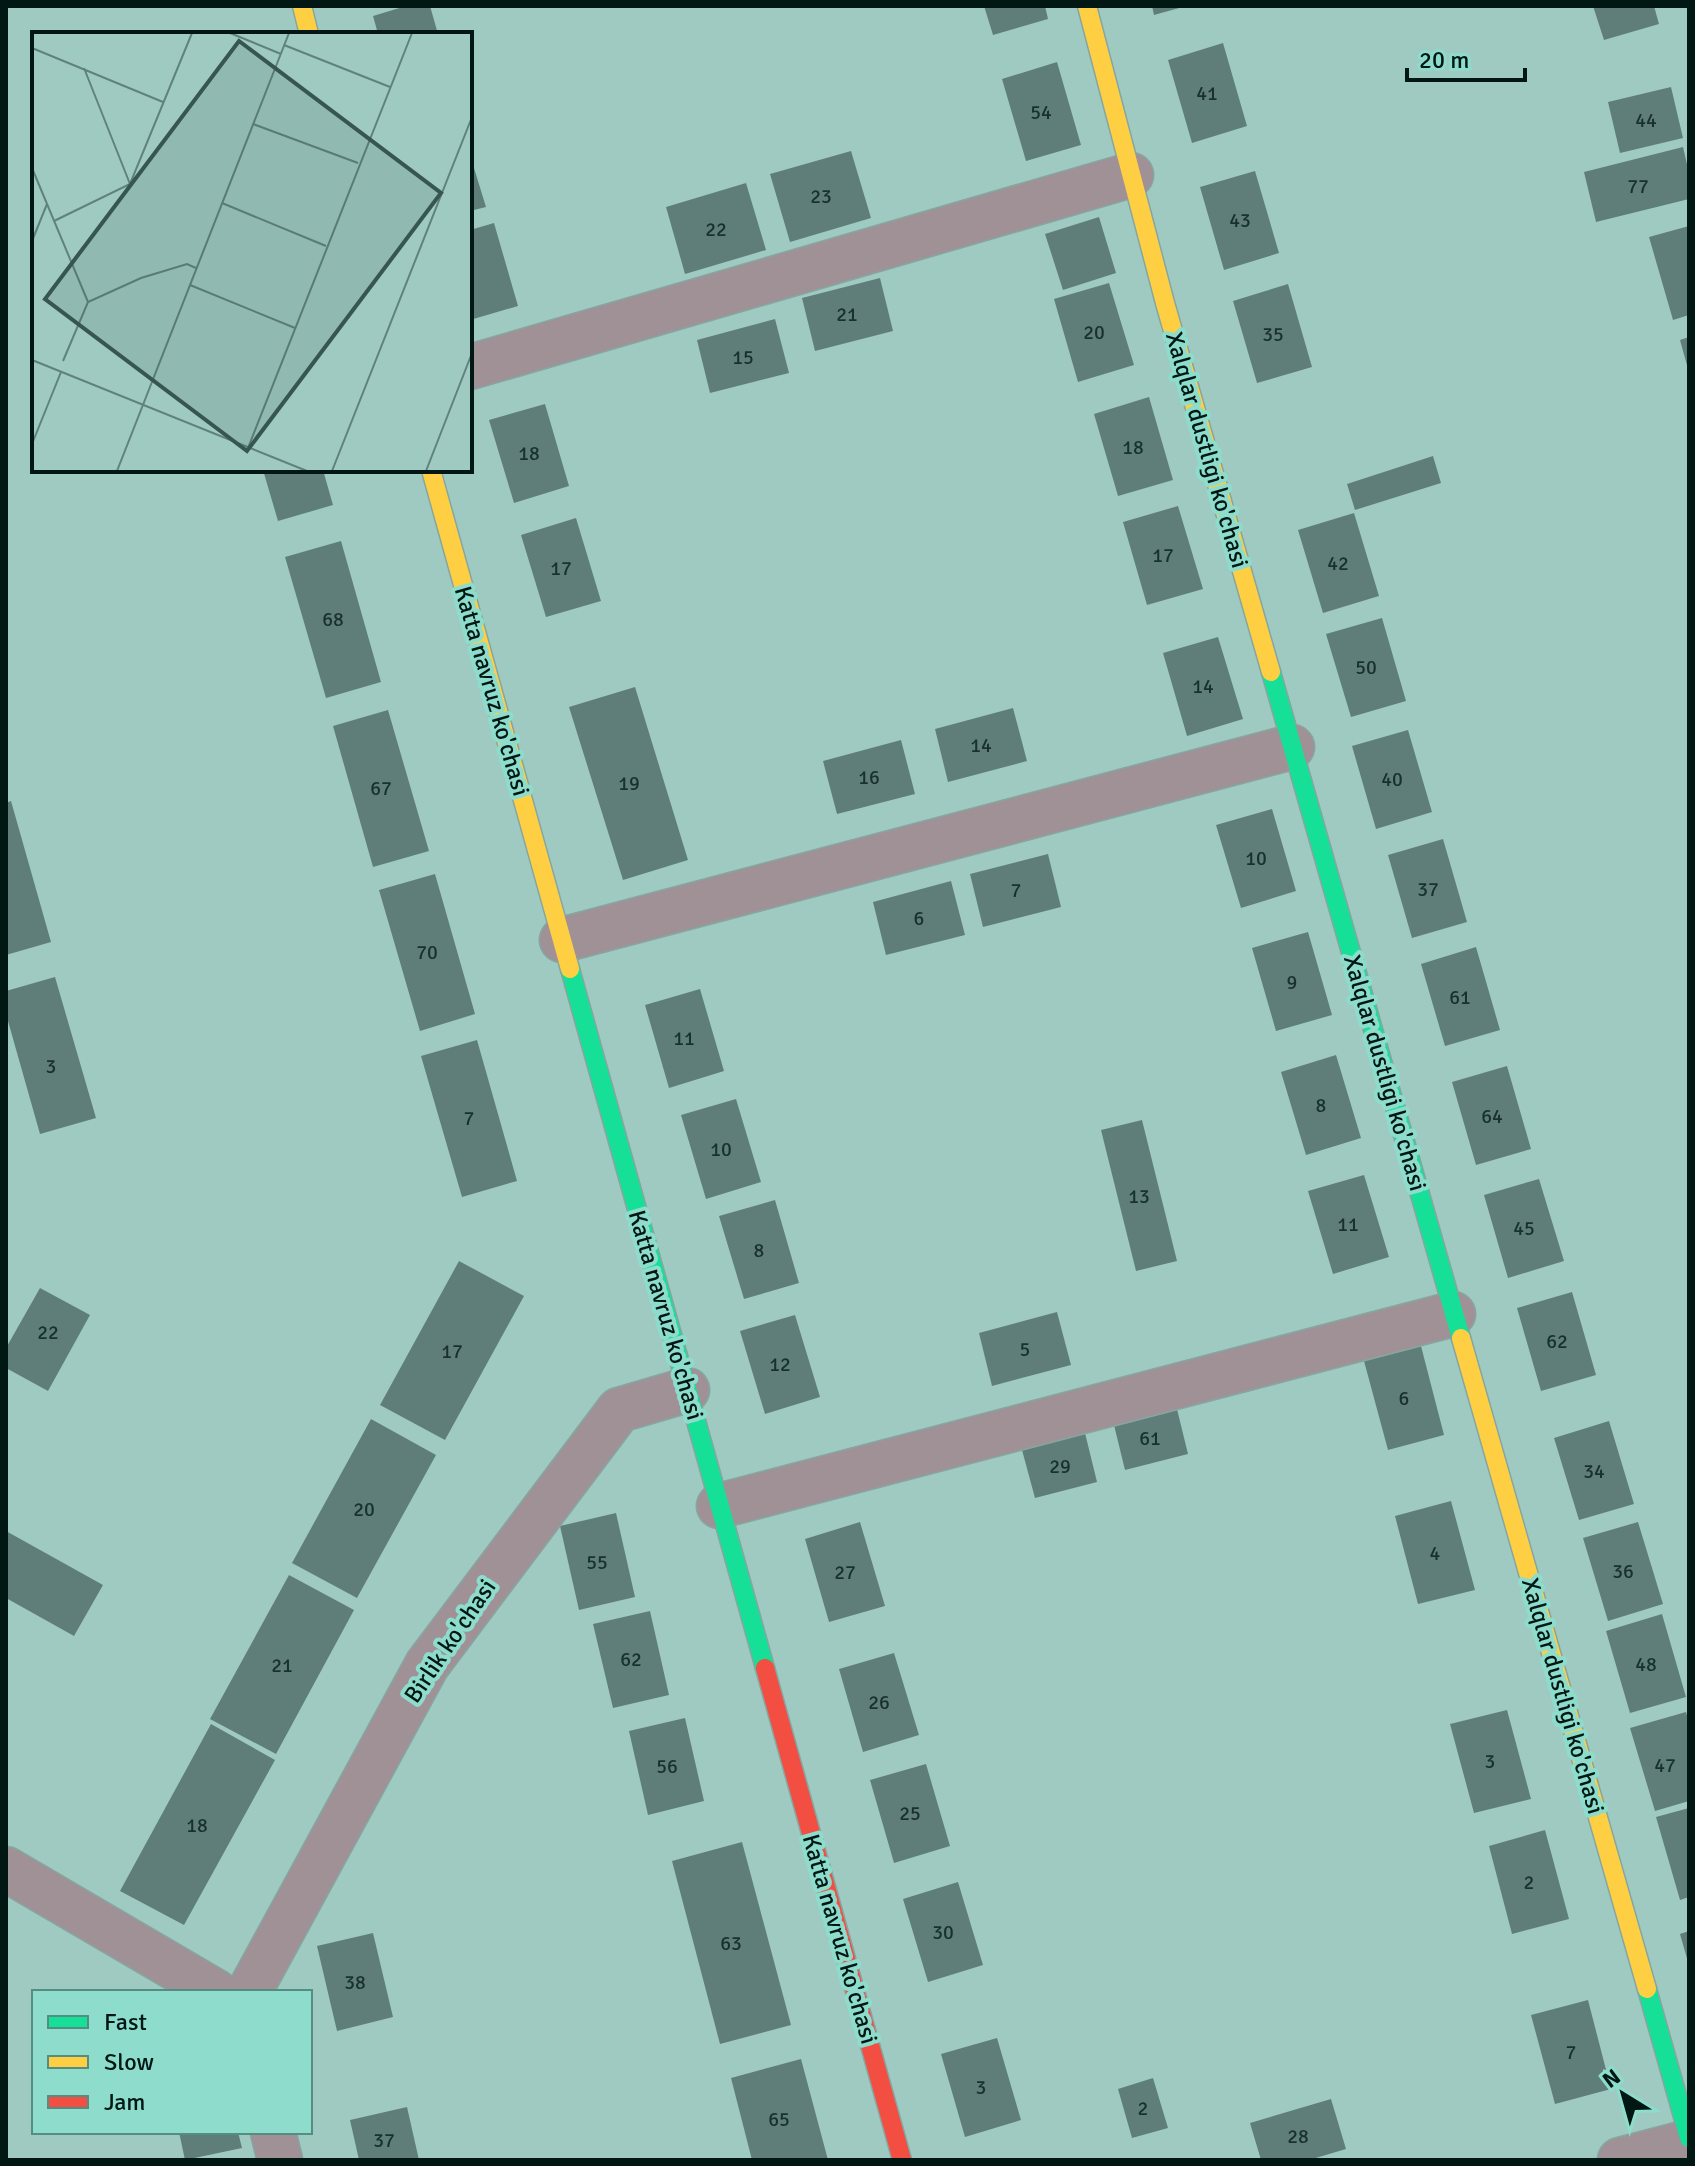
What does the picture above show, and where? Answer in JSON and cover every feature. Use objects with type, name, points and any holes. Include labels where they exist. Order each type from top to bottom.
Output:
[{"type":"street","points":[[302,6],[308,32]]},
{"type":"street","name":"Xalqlar dustligi ko'chasi","points":[[1087,6],[1165,303],[1689,2140]]},
{"type":"street","points":[[472,366],[1131,175]]},
{"type":"street","name":"Katta navruz ko'chasi","points":[[432,472],[902,2160]]},
{"type":"street","points":[[562,940],[1292,747]]},
{"type":"street","points":[[719,1506],[1453,1314]]},
{"type":"street","name":"Birlik ko'chasi","points":[[250,1990],[427,1665],[619,1410],[687,1390]]},
{"type":"street","points":[[6,1869],[213,1990]]},
{"type":"street","points":[[274,2134],[280,2160]]},
{"type":"street","points":[[1620,2160],[1689,2140]]},
{"type":"building","points":[[406,6],[430,6],[437,32],[377,32],[373,16]]},
{"type":"building","points":[[984,6],[1045,6],[1048,19],[993,35]]},
{"type":"building","points":[[1152,6],[1183,6],[1183,7],[1154,15]]},
{"type":"building","points":[[1593,6],[1654,6],[1659,24],[1604,40]]},
{"type":"building","points":[[1223,43],[1247,126],[1192,143],[1168,60]]},
{"type":"building","points":[[1057,62],[1081,145],[1026,161],[1002,79]]},
{"type":"building","points":[[1671,87],[1683,138],[1620,153],[1608,102]]},
{"type":"building","points":[[1683,147],[1689,173],[1689,199],[1596,222],[1584,172]]},
{"type":"building","points":[[851,151],[871,218],[790,242],[770,174]]},
{"type":"building","points":[[472,162],[486,207],[472,210]]},
{"type":"building","points":[[1255,171],[1279,253],[1224,270],[1200,187]]},
{"type":"building","points":[[746,183],[766,250],[685,274],[666,207]]},
{"type":"building","points":[[1099,217],[1116,273],[1063,290],[1045,234]]},
{"type":"building","points":[[494,223],[518,306],[472,319],[472,229]]},
{"type":"building","points":[[1689,226],[1689,315],[1673,320],[1649,237]]},
{"type":"building","points":[[880,278],[893,331],[815,351],[802,298]]},
{"type":"building","points":[[1109,283],[1134,365],[1078,382],[1054,299]]},
{"type":"building","points":[[1288,284],[1312,367],[1257,383],[1233,301]]},
{"type":"building","points":[[775,319],[789,373],[710,393],[697,340]]},
{"type":"building","points":[[1689,337],[1689,369],[1688,369],[1680,340]]},
{"type":"building","points":[[1149,397],[1173,480],[1118,496],[1094,414]]},
{"type":"building","points":[[545,404],[569,486],[514,503],[489,420]]},
{"type":"building","points":[[1433,456],[1441,483],[1355,510],[1347,484]]},
{"type":"building","points":[[264,472],[324,472],[333,505],[278,521]]},
{"type":"building","points":[[1178,506],[1203,589],[1147,605],[1123,522]]},
{"type":"building","points":[[1354,513],[1379,596],[1323,613],[1298,530]]},
{"type":"building","points":[[576,518],[601,601],[546,617],[521,535]]},
{"type":"building","points":[[341,541],[381,682],[326,698],[285,557]]},
{"type":"building","points":[[1382,618],[1406,701],[1351,717],[1326,634]]},
{"type":"building","points":[[1218,637],[1243,719],[1187,736],[1163,653]]},
{"type":"building","points":[[635,687],[688,860],[623,880],[569,707]]},
{"type":"building","points":[[1013,708],[1027,761],[948,782],[935,729]]},
{"type":"building","points":[[388,710],[429,851],[373,867],[333,726]]},
{"type":"building","points":[[1408,730],[1432,812],[1376,829],[1352,746]]},
{"type":"building","points":[[901,740],[915,794],[837,814],[823,761]]},
{"type":"building","points":[[11,801],[51,942],[6,955],[6,803]]},
{"type":"building","points":[[1272,809],[1296,891],[1241,908],[1216,825]]},
{"type":"building","points":[[1443,839],[1467,922],[1412,938],[1388,855]]},
{"type":"building","points":[[1048,854],[1061,907],[983,927],[970,874]]},
{"type":"building","points":[[435,874],[475,1014],[420,1031],[379,890]]},
{"type":"building","points":[[951,881],[965,935],[886,955],[873,902]]},
{"type":"building","points":[[1308,932],[1332,1015],[1276,1031],[1252,948]]},
{"type":"building","points":[[1476,947],[1500,1030],[1445,1046],[1421,964]]},
{"type":"building","points":[[55,977],[96,1118],[40,1134],[6,1014],[6,991]]},
{"type":"building","points":[[700,989],[724,1071],[669,1088],[645,1005]]},
{"type":"building","points":[[477,1040],[517,1181],[462,1197],[421,1056]]},
{"type":"building","points":[[1336,1055],[1361,1138],[1306,1155],[1281,1072]]},
{"type":"building","points":[[1507,1066],[1531,1149],[1476,1165],[1452,1082]]},
{"type":"building","points":[[736,1099],[761,1182],[706,1199],[681,1115]]},
{"type":"building","points":[[1142,1120],[1177,1261],[1136,1271],[1101,1130]]},
{"type":"building","points":[[1364,1175],[1389,1257],[1333,1274],[1308,1191]]},
{"type":"building","points":[[1539,1179],[1564,1261],[1508,1278],[1484,1195]]},
{"type":"building","points":[[775,1200],[799,1283],[744,1299],[719,1216]]},
{"type":"building","points":[[459,1261],[524,1296],[445,1440],[380,1405]]},
{"type":"building","points":[[40,1288],[90,1315],[48,1391],[6,1368],[6,1348]]},
{"type":"building","points":[[1572,1292],[1596,1375],[1541,1391],[1517,1308]]},
{"type":"building","points":[[1057,1312],[1071,1365],[992,1386],[979,1333]]},
{"type":"building","points":[[795,1315],[820,1397],[765,1414],[740,1331]]},
{"type":"building","points":[[1421,1346],[1444,1435],[1388,1450],[1364,1361]]},
{"type":"building","points":[[1176,1405],[1188,1454],[1125,1470],[1113,1421]]},
{"type":"building","points":[[371,1419],[436,1455],[357,1598],[292,1563]]},
{"type":"building","points":[[1609,1421],[1634,1504],[1579,1520],[1554,1438]]},
{"type":"building","points":[[1085,1433],[1097,1482],[1035,1498],[1022,1450]]},
{"type":"building","points":[[1451,1501],[1475,1590],[1418,1604],[1395,1516]]},
{"type":"building","points":[[616,1513],[635,1597],[579,1610],[560,1526]]},
{"type":"building","points":[[860,1522],[885,1606],[829,1622],[805,1539]]},
{"type":"building","points":[[1638,1522],[1663,1604],[1608,1621],[1583,1538]]},
{"type":"building","points":[[6,1531],[103,1585],[74,1636],[6,1598]]},
{"type":"building","points":[[289,1575],[354,1610],[276,1754],[210,1719]]},
{"type":"building","points":[[650,1611],[669,1695],[613,1708],[593,1624]]},
{"type":"building","points":[[1662,1614],[1686,1697],[1630,1713],[1606,1631]]},
{"type":"building","points":[[894,1653],[919,1735],[863,1752],[839,1669]]},
{"type":"building","points":[[1507,1710],[1531,1799],[1474,1813],[1450,1724]]},
{"type":"building","points":[[1686,1712],[1689,1723],[1689,1801],[1655,1811],[1630,1728]]},
{"type":"building","points":[[685,1718],[704,1801],[648,1815],[629,1731]]},
{"type":"building","points":[[211,1724],[275,1760],[184,1925],[120,1891]]},
{"type":"building","points":[[926,1764],[950,1846],[894,1863],[870,1780]]},
{"type":"building","points":[[1689,1808],[1689,1897],[1680,1900],[1656,1817]]},
{"type":"building","points":[[1545,1830],[1569,1919],[1512,1934],[1489,1846]]},
{"type":"building","points":[[742,1842],[791,2025],[720,2044],[672,1861]]},
{"type":"building","points":[[958,1882],[983,1965],[928,1982],[903,1899]]},
{"type":"building","points":[[1689,1931],[1689,1962],[1688,1962],[1680,1934]]},
{"type":"building","points":[[373,1933],[393,2017],[337,2031],[317,1946]]},
{"type":"building","points":[[1588,2000],[1611,2089],[1555,2104],[1531,2015]]},
{"type":"building","points":[[997,2038],[1021,2120],[965,2137],[941,2054]]},
{"type":"building","points":[[801,2059],[828,2160],[752,2160],[731,2078]]},
{"type":"building","points":[[1153,2078],[1168,2128],[1132,2138],[1118,2089]]},
{"type":"building","points":[[1331,2099],[1346,2149],[1309,2160],[1261,2160],[1250,2123]]},
{"type":"building","points":[[407,2107],[419,2160],[359,2160],[350,2120]]},
{"type":"building","points":[[179,2134],[238,2134],[242,2148],[185,2160]]},
{"type":"traffic: fast","points":[[1271,672],[1461,1338]]},
{"type":"traffic: fast","points":[[570,969],[765,1668]]},
{"type":"traffic: fast","points":[[1647,1989],[1689,2138]]},
{"type":"traffic: slow","points":[[302,6],[308,32]]},
{"type":"traffic: slow","points":[[1087,6],[1165,303],[1271,672]]},
{"type":"traffic: slow","points":[[432,472],[570,969]]},
{"type":"traffic: slow","points":[[1461,1338],[1647,1989]]},
{"type":"traffic: jam","points":[[765,1668],[902,2160]]}]
